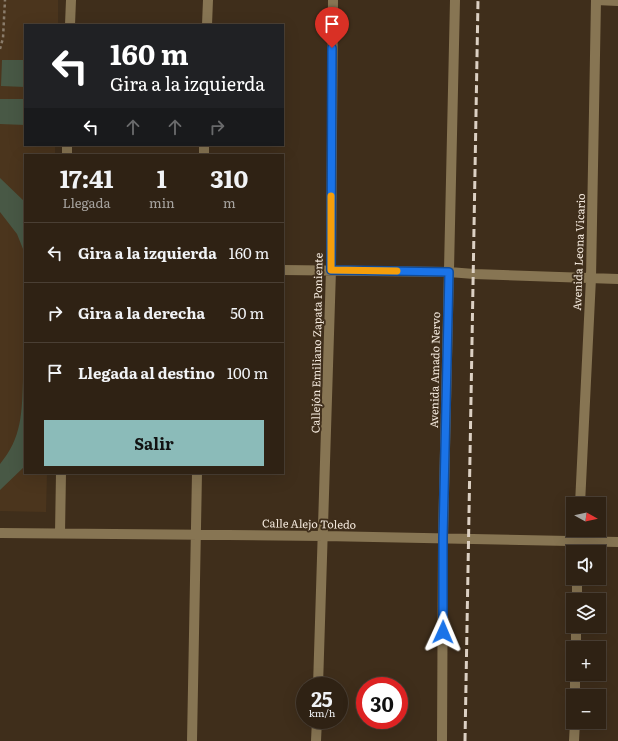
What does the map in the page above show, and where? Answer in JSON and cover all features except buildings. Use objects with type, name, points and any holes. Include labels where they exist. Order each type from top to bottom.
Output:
[{"type":"street","points":[[70,24],[71,0]]},
{"type":"street","points":[[207,24],[208,0]]},
{"type":"street","name":"Callejón Emiliano Zapata Poniente","points":[[318,677],[324,536],[331,270],[333,0]]},
{"type":"street","name":"Avenida Amado Nervo","points":[[442,741],[443,538],[455,0]]},
{"type":"street","points":[[596,0],[618,1]]},
{"type":"street","name":"Avenida Leona Vicario","points":[[580,497],[591,278],[596,0]]},
{"type":"street","points":[[284,270],[449,272],[618,279]]},
{"type":"street","points":[[60,533],[61,474]]},
{"type":"street","points":[[192,741],[197,474]]},
{"type":"street","name":"Calle Alejo Toledo","points":[[0,533],[324,536],[618,542]]},
{"type":"street","points":[[578,537],[578,545]]},
{"type":"street","points":[[316,741],[317,729]]},
{"type":"street","points":[[574,729],[574,741]]},
{"type":"path","points":[[0,49],[3,38],[5,0]]},
{"type":"shaded area","points":[[0,0],[58,0],[58,24],[24,24],[24,146],[55,146],[55,154],[24,154],[24,474],[47,474],[46,512],[0,511]]},
{"type":"green space","points":[[2,60],[24,60],[24,87],[1,86]]},
{"type":"green space","points":[[0,99],[24,99],[24,125],[0,124]]},
{"type":"green space","points":[[0,178],[24,201],[24,252],[17,234],[0,212]]},
{"type":"green space","points":[[24,360],[24,467],[0,490],[0,464],[13,444],[17,434],[23,391]]},
{"type":"railway","points":[[465,741],[478,0]]},
{"type":"slow traffic","points":[[331,196],[331,270],[397,271]]},
{"type":"route","points":[[332,48],[331,270],[449,272],[443,538],[443,632]]}]
